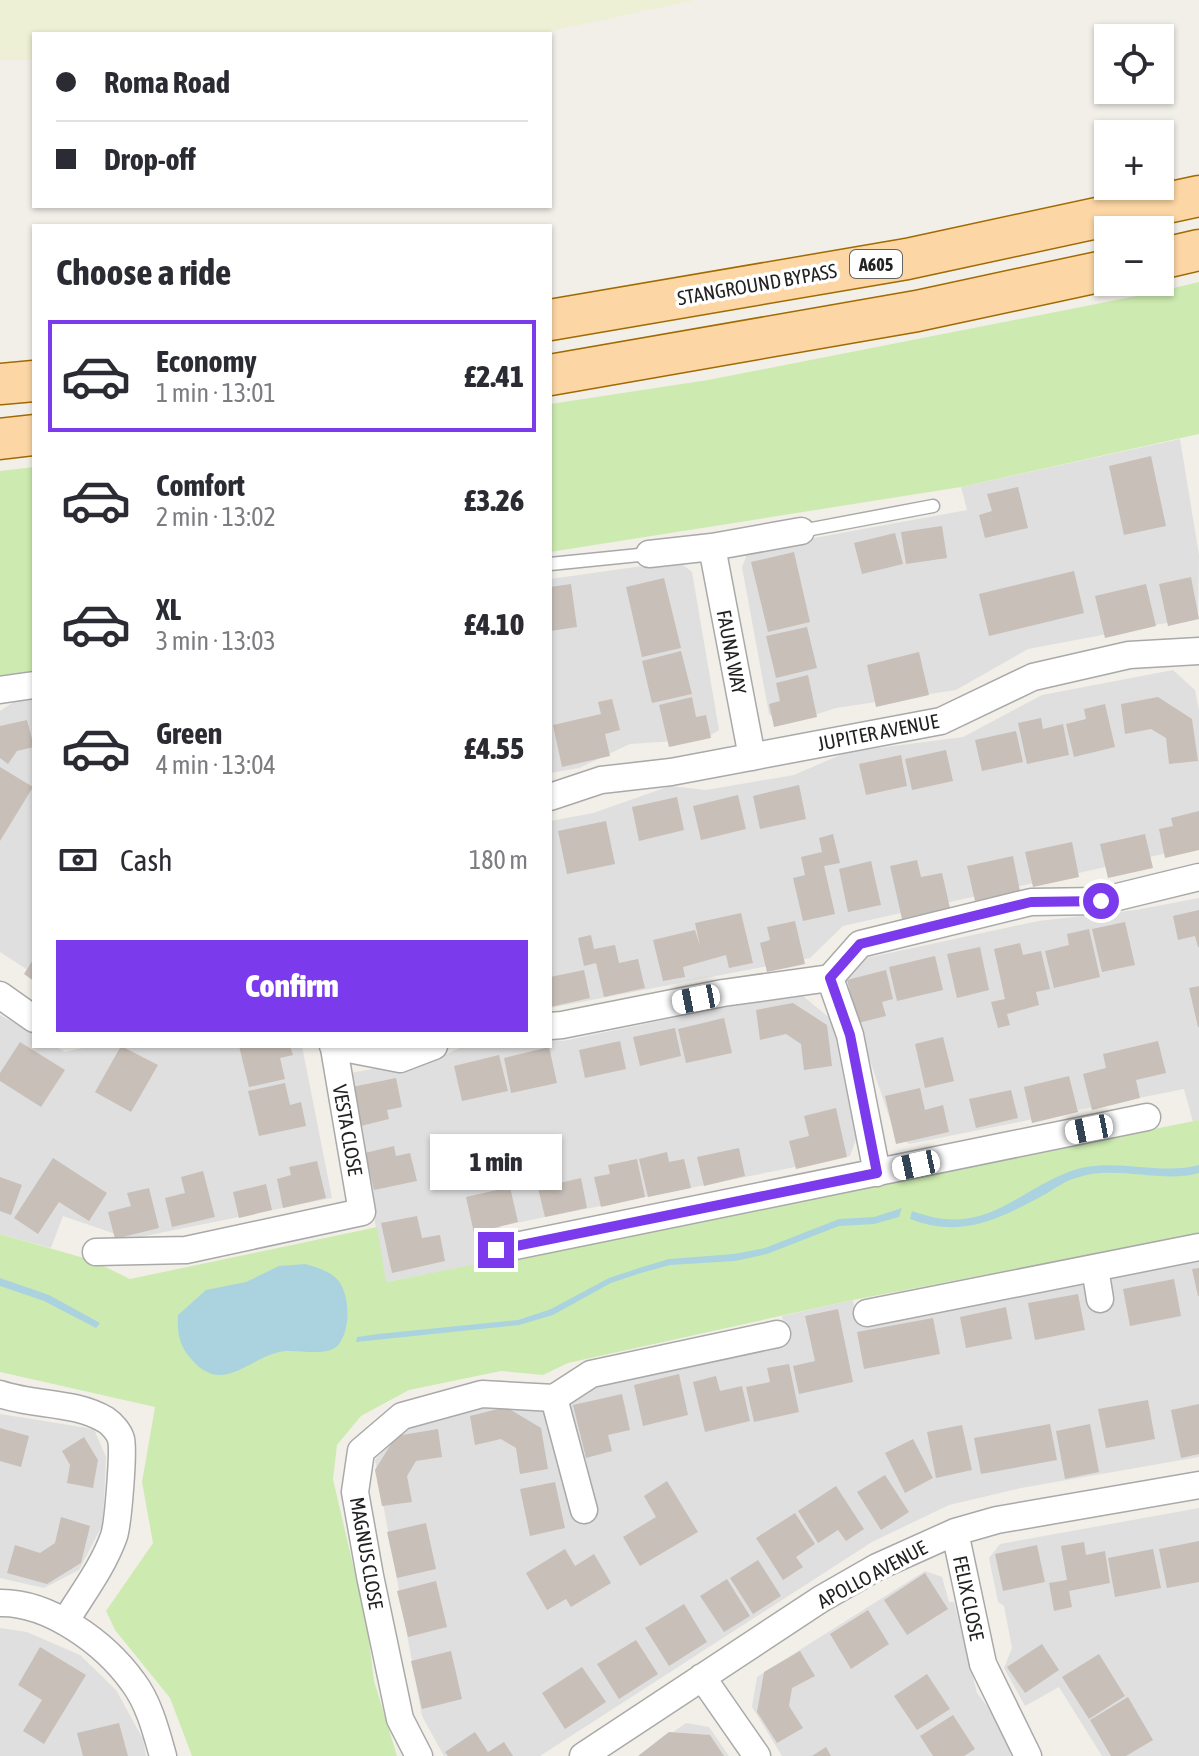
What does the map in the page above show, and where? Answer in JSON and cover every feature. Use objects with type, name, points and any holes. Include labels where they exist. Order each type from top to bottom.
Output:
[{"type":"main road","name":"STANGROUND BYPASS","points":[[552,320],[907,259],[1199,196]]},
{"type":"main road","points":[[1174,256],[1199,250]]},
{"type":"main road","points":[[552,375],[917,311],[1094,273]]},
{"type":"main road","points":[[0,384],[32,381]]},
{"type":"main road","points":[[0,439],[32,435]]},
{"type":"street","points":[[649,554],[712,547],[801,531]]},
{"type":"street","name":"FAUNA WAY","points":[[712,547],[752,757]]},
{"type":"street","name":"JUPITER AVENUE","points":[[552,796],[601,780],[671,772],[941,721],[1033,677],[1129,655],[1199,651]]},
{"type":"street","points":[[0,690],[32,685]]},
{"type":"street","points":[[552,1026],[723,993],[830,978],[860,944],[1031,902],[1101,901],[1199,877]]},
{"type":"street","points":[[830,978],[850,1035],[877,1173]]},
{"type":"street","points":[[0,995],[32,1018]]},
{"type":"street","name":"VESTA CLOSE","points":[[96,1252],[186,1250],[362,1212],[334,1048]]},
{"type":"street","points":[[340,1048],[400,1059],[429,1048]]},
{"type":"street","points":[[496,1250],[1147,1117]]},
{"type":"street","points":[[867,1313],[1199,1247]]},
{"type":"street","points":[[1095,1268],[1100,1299]]},
{"type":"street","points":[[584,1510],[554,1398],[591,1374],[777,1334]]},
{"type":"street","points":[[0,1394],[85,1410],[110,1422],[121,1437],[114,1535],[99,1567],[65,1622]]},
{"type":"street","name":"MAGNUS CLOSE","points":[[419,1756],[400,1719],[370,1576],[355,1492],[361,1451],[402,1416],[482,1394],[554,1398]]},
{"type":"street","name":"APOLLO AVENUE","points":[[583,1756],[866,1573],[955,1532],[997,1520],[1199,1485]]},
{"type":"street","name":"FELIX CLOSE","points":[[955,1532],[983,1664],[1028,1756]]},
{"type":"street","points":[[0,1603],[41,1608],[93,1642],[133,1682],[146,1705],[163,1756]]},
{"type":"street","points":[[702,1677],[757,1756]]},
{"type":"lane","points":[[801,531],[933,506]]},
{"type":"lane","points":[[552,564],[649,554]]},
{"type":"shaded area","points":[[1180,439],[1199,555],[1198,617],[1028,649],[956,690],[836,708],[783,725],[769,714],[742,567],[749,550],[967,510],[961,487]]},
{"type":"shaded area","points":[[678,561],[692,572],[719,730],[705,739],[630,744],[579,768],[552,773],[552,579]]},
{"type":"shaded area","points":[[1173,670],[1195,690],[1199,710],[1199,846],[843,926],[810,958],[552,1008],[552,821],[593,813],[670,786],[706,790],[794,775],[847,752],[963,737],[1042,695]]},
{"type":"shaded area","points":[[32,698],[32,973],[0,952],[0,711],[18,699]]},
{"type":"shaded area","points":[[1199,898],[1199,1120],[1193,1122],[1184,1089],[909,1144],[894,1131],[862,1037],[846,976],[857,960],[1038,921],[1136,910]]},
{"type":"shaded area","points":[[798,992],[832,1020],[856,1139],[850,1156],[500,1226],[506,1259],[385,1282],[350,1073],[440,1057],[460,1048],[552,1048],[552,1039],[563,1041]]},
{"type":"shaded area","points":[[0,1015],[32,1033],[32,1048],[58,1048],[65,1052],[82,1048],[302,1048],[332,1198],[130,1239],[63,1216],[51,1248],[0,1234]]},
{"type":"shaded area","points":[[1199,1260],[1199,1457],[1021,1488],[949,1505],[872,1542],[540,1756],[444,1756],[422,1716],[375,1460],[409,1421],[787,1344],[782,1316],[853,1300],[857,1321]]},
{"type":"shaded area","points":[[0,1414],[94,1429],[106,1457],[103,1524],[79,1570],[44,1588],[0,1578]]},
{"type":"shaded area","points":[[1199,1508],[1199,1756],[1102,1756],[1059,1687],[1025,1706],[1004,1668],[1012,1648],[1004,1606],[998,1602],[989,1558],[1000,1544]]},
{"type":"shaded area","points":[[925,1571],[942,1577],[949,1602],[954,1602],[977,1693],[1005,1730],[1011,1756],[782,1756],[752,1707],[757,1677]]},
{"type":"shaded area","points":[[0,1628],[27,1632],[80,1655],[116,1690],[143,1739],[146,1756],[0,1756]]},
{"type":"shaded area","points":[[686,1723],[709,1727],[729,1756],[639,1756]]},
{"type":"green space","points":[[0,0],[695,0],[547,32],[32,32],[32,60],[0,60]]},
{"type":"green space","points":[[1199,282],[1199,434],[961,487],[552,552],[552,404],[708,380],[1137,296],[1174,296],[1174,288]]},
{"type":"green space","points":[[32,467],[32,671],[0,676],[0,471]]},
{"type":"green space","points":[[1199,1120],[1199,1234],[853,1300],[568,1363],[543,1375],[501,1371],[409,1390],[361,1416],[337,1445],[333,1479],[367,1625],[374,1681],[397,1756],[192,1756],[170,1698],[115,1630],[106,1611],[153,1543],[142,1482],[155,1407],[0,1372],[0,1234],[91,1260],[130,1279],[377,1227],[386,1282]]},
{"type":"water","points":[[1199,1165],[1199,1173],[1184,1176],[1091,1174],[1064,1183],[1011,1212],[963,1227],[929,1225],[910,1219],[912,1211],[937,1218],[979,1216],[1050,1180],[1087,1167],[1183,1168]]},
{"type":"water","points":[[902,1208],[899,1217],[874,1224],[839,1226],[767,1254],[735,1261],[670,1265],[641,1273],[611,1283],[553,1315],[519,1325],[356,1342],[357,1337],[378,1334],[518,1320],[551,1309],[609,1278],[669,1259],[734,1254],[765,1248],[839,1219],[874,1217]]},
{"type":"water","points":[[305,1264],[335,1277],[345,1294],[348,1312],[346,1329],[335,1348],[322,1352],[286,1351],[227,1374],[215,1375],[204,1370],[184,1350],[178,1315],[206,1290],[246,1282],[279,1266]]},
{"type":"water","points":[[0,1278],[49,1295],[100,1323],[96,1328],[44,1301],[0,1286]]},
{"type":"building","points":[[1151,456],[1166,526],[1124,535],[1109,466]]},
{"type":"building","points":[[1018,487],[1028,528],[985,538],[979,515],[992,511],[987,494]]},
{"type":"building","points":[[942,526],[947,558],[906,564],[901,532]]},
{"type":"building","points":[[895,533],[903,564],[862,574],[854,543]]},
{"type":"building","points":[[794,552],[810,622],[768,632],[751,562]]},
{"type":"building","points":[[1074,571],[1084,613],[989,636],[979,594]]},
{"type":"building","points":[[1191,577],[1199,619],[1168,626],[1159,584]]},
{"type":"building","points":[[664,578],[681,648],[642,657],[626,587]]},
{"type":"building","points":[[571,584],[577,627],[552,631],[552,587]]},
{"type":"building","points":[[1146,584],[1156,626],[1105,638],[1095,596]]},
{"type":"building","points":[[807,627],[817,668],[776,678],[766,636]]},
{"type":"building","points":[[681,651],[692,694],[652,703],[642,661]]},
{"type":"building","points":[[919,652],[929,695],[876,707],[867,665]]},
{"type":"building","points":[[808,675],[817,717],[774,727],[769,704],[780,701],[776,683]]},
{"type":"building","points":[[692,697],[696,717],[706,715],[711,738],[669,747],[659,705]]},
{"type":"building","points":[[1158,697],[1192,719],[1198,761],[1169,764],[1166,738],[1151,729],[1125,734],[1121,704]]},
{"type":"building","points":[[612,699],[620,730],[605,734],[610,756],[562,767],[553,725],[601,714],[598,702]]},
{"type":"building","points":[[1105,704],[1115,747],[1074,757],[1066,724],[1086,719],[1084,709]]},
{"type":"building","points":[[1041,718],[1043,729],[1063,724],[1069,755],[1027,764],[1018,723]]},
{"type":"building","points":[[27,720],[32,739],[32,747],[17,751],[8,764],[0,758],[0,726]]},
{"type":"building","points":[[1016,731],[1023,762],[982,771],[975,740]]},
{"type":"building","points":[[946,750],[953,781],[912,790],[905,759]]},
{"type":"building","points":[[901,755],[907,786],[866,795],[859,764]]},
{"type":"building","points":[[0,767],[32,789],[0,841]]},
{"type":"building","points":[[799,785],[806,819],[760,829],[753,796]]},
{"type":"building","points":[[738,795],[746,829],[701,840],[693,806]]},
{"type":"building","points":[[677,797],[684,830],[639,841],[632,807]]},
{"type":"building","points":[[1199,811],[1199,850],[1165,858],[1159,829],[1173,826],[1171,818]]},
{"type":"building","points":[[606,821],[615,864],[567,874],[558,831]]},
{"type":"building","points":[[833,834],[840,863],[824,866],[835,914],[803,921],[793,878],[805,875],[801,857],[822,852],[819,838]]},
{"type":"building","points":[[1145,834],[1153,868],[1108,878],[1100,844]]},
{"type":"building","points":[[1072,842],[1079,877],[1033,887],[1025,852]]},
{"type":"building","points":[[1013,856],[1020,891],[975,901],[967,866]]},
{"type":"building","points":[[917,860],[921,877],[942,873],[950,908],[902,919],[890,866]]},
{"type":"building","points":[[871,861],[881,905],[848,912],[839,869]]},
{"type":"building","points":[[1199,910],[1198,947],[1195,936],[1178,940],[1173,916]]},
{"type":"building","points":[[741,913],[753,963],[729,968],[726,955],[683,967],[685,977],[663,981],[653,940],[695,930],[700,946],[695,923]]},
{"type":"building","points":[[795,921],[805,964],[767,972],[760,943],[770,940],[767,927]]},
{"type":"building","points":[[1125,922],[1135,965],[1102,972],[1092,929]]},
{"type":"building","points":[[1089,929],[1100,977],[1054,988],[1045,951],[1069,945],[1067,934]]},
{"type":"building","points":[[591,935],[594,949],[615,945],[619,963],[638,959],[645,988],[604,997],[596,963],[584,966],[578,938]]},
{"type":"building","points":[[1020,943],[1023,955],[1041,951],[1050,989],[1036,992],[1039,1005],[1007,1014],[1010,1025],[998,1028],[991,1002],[1005,999],[994,949]]},
{"type":"building","points":[[980,947],[989,990],[957,998],[947,954]]},
{"type":"building","points":[[935,956],[943,990],[897,1001],[889,967]]},
{"type":"building","points":[[32,961],[32,980],[24,974]]},
{"type":"building","points":[[584,970],[590,998],[552,1007],[552,977]]},
{"type":"building","points":[[886,970],[893,999],[882,1002],[886,1016],[858,1023],[847,980]]},
{"type":"building","points":[[1199,986],[1199,1027],[1198,1027],[1189,988]]},
{"type":"building","points":[[793,1003],[827,1025],[832,1066],[804,1070],[801,1044],[786,1034],[760,1040],[756,1010]]},
{"type":"building","points":[[724,1018],[732,1053],[686,1063],[678,1029]]},
{"type":"building","points":[[675,1028],[681,1056],[640,1066],[633,1037]]},
{"type":"building","points":[[943,1037],[954,1081],[925,1088],[915,1044]]},
{"type":"building","points":[[620,1041],[626,1069],[585,1078],[579,1050]]},
{"type":"building","points":[[1158,1041],[1166,1073],[1136,1080],[1140,1098],[1092,1110],[1083,1074],[1106,1068],[1103,1054]]},
{"type":"building","points":[[20,1042],[65,1070],[41,1107],[0,1081],[0,1073]]},
{"type":"building","points":[[120,1048],[158,1065],[131,1112],[95,1092]]},
{"type":"building","points":[[239,1048],[291,1048],[293,1055],[280,1058],[285,1079],[249,1087]]},
{"type":"building","points":[[549,1048],[557,1083],[511,1093],[504,1058]]},
{"type":"building","points":[[499,1055],[508,1091],[462,1101],[454,1066]]},
{"type":"building","points":[[1069,1076],[1078,1112],[1032,1123],[1024,1087]]},
{"type":"building","points":[[396,1078],[402,1107],[387,1110],[389,1119],[361,1126],[352,1087]]},
{"type":"building","points":[[285,1083],[290,1105],[301,1102],[306,1126],[259,1136],[248,1091]]},
{"type":"building","points":[[920,1088],[925,1110],[943,1105],[949,1132],[896,1144],[885,1096]]},
{"type":"building","points":[[1011,1090],[1018,1118],[976,1128],[969,1099]]},
{"type":"building","points":[[836,1108],[847,1157],[796,1169],[789,1141],[809,1136],[804,1116]]},
{"type":"building","points":[[394,1146],[396,1156],[410,1153],[417,1181],[374,1190],[365,1153]]},
{"type":"building","points":[[739,1148],[745,1176],[704,1186],[697,1157]]},
{"type":"building","points":[[667,1152],[669,1162],[684,1159],[691,1188],[648,1197],[639,1159]]},
{"type":"building","points":[[53,1158],[107,1193],[89,1221],[59,1202],[38,1234],[14,1218]]},
{"type":"building","points":[[637,1159],[645,1197],[601,1207],[594,1177],[610,1174],[608,1165]]},
{"type":"building","points":[[317,1161],[326,1198],[283,1208],[277,1179],[291,1175],[289,1167]]},
{"type":"building","points":[[203,1171],[215,1217],[172,1227],[165,1198],[185,1193],[181,1177]]},
{"type":"building","points":[[0,1177],[22,1185],[11,1215],[0,1211]]},
{"type":"building","points":[[581,1178],[587,1208],[545,1217],[538,1188]]},
{"type":"building","points":[[266,1184],[272,1210],[239,1218],[233,1192]]},
{"type":"building","points":[[510,1187],[518,1222],[474,1233],[466,1197]]},
{"type":"building","points":[[149,1188],[159,1228],[115,1239],[108,1212],[131,1206],[127,1193]]},
{"type":"building","points":[[417,1216],[422,1238],[440,1235],[445,1261],[392,1273],[381,1223]]},
{"type":"building","points":[[1199,1268],[1199,1296],[1198,1296],[1192,1269]]},
{"type":"building","points":[[1174,1279],[1181,1316],[1130,1326],[1123,1289]]},
{"type":"building","points":[[1078,1294],[1085,1330],[1035,1340],[1028,1303]]},
{"type":"building","points":[[1006,1307],[1012,1339],[966,1348],[960,1317]]},
{"type":"building","points":[[838,1309],[853,1382],[799,1394],[793,1366],[815,1361],[805,1316]]},
{"type":"building","points":[[933,1318],[940,1354],[864,1369],[857,1332]]},
{"type":"building","points":[[789,1364],[799,1412],[754,1422],[746,1387],[770,1382],[767,1368]]},
{"type":"building","points":[[679,1374],[688,1415],[643,1426],[634,1385]]},
{"type":"building","points":[[716,1376],[720,1391],[742,1386],[750,1421],[705,1432],[693,1382]]},
{"type":"building","points":[[622,1394],[630,1430],[608,1435],[612,1451],[586,1458],[573,1405]]},
{"type":"building","points":[[1148,1400],[1155,1439],[1106,1448],[1098,1409]]},
{"type":"building","points":[[1199,1404],[1199,1454],[1181,1458],[1171,1410]]},
{"type":"building","points":[[506,1407],[541,1428],[548,1469],[520,1474],[516,1448],[501,1439],[475,1445],[470,1416]]},
{"type":"building","points":[[1050,1424],[1057,1460],[981,1474],[974,1438]]},
{"type":"building","points":[[1090,1424],[1099,1472],[1065,1479],[1056,1431]]},
{"type":"building","points":[[962,1425],[972,1470],[936,1478],[927,1432]]},
{"type":"building","points":[[0,1428],[29,1436],[21,1467],[0,1461]]},
{"type":"building","points":[[438,1429],[442,1457],[416,1461],[407,1476],[412,1502],[382,1506],[375,1470],[396,1436]]},
{"type":"building","points":[[84,1437],[98,1460],[93,1488],[67,1483],[70,1465],[62,1451]]},
{"type":"building","points":[[913,1439],[933,1478],[905,1493],[885,1453]]},
{"type":"building","points":[[885,1475],[909,1512],[881,1530],[857,1492]]},
{"type":"building","points":[[667,1481],[698,1532],[640,1566],[623,1537],[656,1517],[644,1496]]},
{"type":"building","points":[[555,1482],[565,1528],[530,1536],[520,1489]]},
{"type":"building","points":[[836,1486],[864,1529],[846,1541],[838,1530],[818,1543],[798,1511]]},
{"type":"building","points":[[795,1513],[815,1544],[796,1557],[803,1567],[783,1580],[756,1538]]},
{"type":"building","points":[[61,1517],[90,1526],[81,1563],[47,1584],[7,1573],[15,1545],[40,1553],[55,1543]]},
{"type":"building","points":[[426,1523],[436,1569],[397,1578],[387,1532]]},
{"type":"building","points":[[1199,1541],[1199,1582],[1167,1588],[1159,1549]]},
{"type":"building","points":[[1084,1542],[1086,1555],[1105,1551],[1110,1583],[1069,1591],[1072,1607],[1054,1611],[1049,1583],[1067,1580],[1061,1546]]},
{"type":"building","points":[[1037,1545],[1045,1582],[1003,1591],[995,1554]]},
{"type":"building","points":[[565,1549],[575,1566],[594,1554],[611,1583],[571,1607],[566,1599],[547,1610],[526,1573]]},
{"type":"building","points":[[1153,1549],[1161,1588],[1115,1597],[1108,1558]]},
{"type":"building","points":[[758,1560],[781,1596],[753,1614],[730,1578]]},
{"type":"building","points":[[925,1573],[948,1609],[907,1635],[884,1600]]},
{"type":"building","points":[[727,1579],[750,1616],[724,1632],[700,1596]]},
{"type":"building","points":[[436,1581],[447,1627],[408,1637],[397,1591]]},
{"type":"building","points":[[684,1604],[707,1642],[669,1666],[645,1628]]},
{"type":"building","points":[[868,1610],[889,1644],[851,1669],[830,1634]]},
{"type":"building","points":[[636,1640],[658,1674],[619,1699],[597,1664]]},
{"type":"building","points":[[1042,1644],[1059,1670],[1025,1693],[1007,1667]]},
{"type":"building","points":[[40,1647],[86,1675],[44,1744],[23,1731],[42,1700],[18,1685]]},
{"type":"building","points":[[451,1651],[462,1699],[422,1709],[411,1661]]},
{"type":"building","points":[[800,1651],[815,1676],[792,1688],[789,1706],[803,1728],[777,1743],[757,1712],[764,1672]]},
{"type":"building","points":[[1099,1654],[1125,1696],[1089,1719],[1062,1677]]},
{"type":"building","points":[[582,1667],[606,1702],[565,1729],[542,1693]]},
{"type":"building","points":[[927,1674],[950,1709],[917,1730],[894,1696]]},
{"type":"building","points":[[1128,1697],[1153,1740],[1126,1756],[1111,1756],[1090,1720]]},
{"type":"building","points":[[953,1715],[975,1749],[964,1756],[933,1756],[920,1736]]},
{"type":"building","points":[[119,1723],[128,1756],[83,1756],[77,1733]]},
{"type":"building","points":[[475,1732],[488,1752],[504,1742],[513,1756],[448,1756],[445,1752]]},
{"type":"building","points":[[669,1732],[710,1735],[724,1756],[638,1756]]},
{"type":"building","points":[[826,1747],[831,1756],[812,1756]]},
{"type":"route","points":[[496,1250],[877,1173],[850,1035],[830,978],[860,944],[1031,902],[1101,901]]}]
